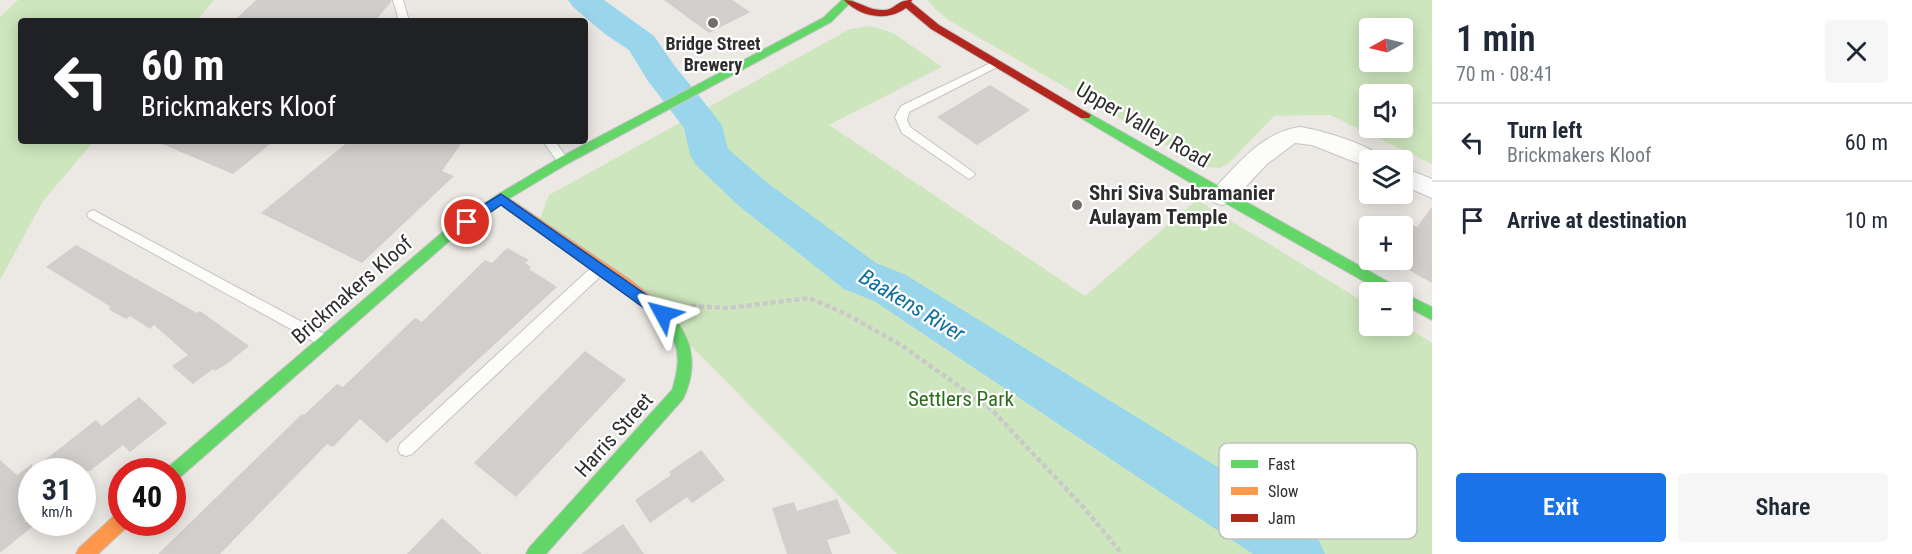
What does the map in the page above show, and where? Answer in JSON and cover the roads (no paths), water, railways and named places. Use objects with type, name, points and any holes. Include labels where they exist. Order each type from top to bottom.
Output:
[{"type":"street","points":[[849,0],[858,8],[868,12]]},
{"type":"street","name":"Brickmakers Kloof","points":[[186,462],[450,233],[501,198],[563,161],[826,20],[849,0]]},
{"type":"street","points":[[894,12],[907,2]]},
{"type":"street","name":"Upper Valley Road","points":[[907,2],[935,27]]},
{"type":"street","name":"Brickmakers Kloof","points":[[826,20],[868,12],[894,12]]},
{"type":"street","name":"Upper Valley Road","points":[[894,12],[935,27],[1222,195],[1376,282]]},
{"type":"street","points":[[1222,195],[1270,148],[1291,136],[1308,137],[1359,156]]},
{"type":"street","points":[[1413,180],[1432,189]]},
{"type":"street","name":"Harris Street","points":[[501,198],[652,304],[675,330],[687,359],[683,385],[678,394],[535,554]]},
{"type":"street","points":[[1413,303],[1432,314]]},
{"type":"street","points":[[85,554],[108,533]]},
{"type":"lane","points":[[398,0],[403,18]]},
{"type":"lane","points":[[969,175],[906,130],[900,122],[901,115],[905,109],[997,63]]},
{"type":"lane","points":[[551,144],[563,161]]},
{"type":"lane","points":[[93,215],[323,341]]},
{"type":"lane","points":[[406,449],[600,268]]},
{"type":"waterway","name":"Baakens River","points":[[584,0],[617,27],[642,43],[661,73],[703,126],[710,155],[754,195],[860,276],[890,288],[1219,499]]},
{"type":"waterway","name":"Baakens River","points":[[1278,539],[1296,554]]},
{"type":"place","name":"Bridge Street Brewery","points":[[713,23]]},
{"type":"place","name":"Shri Siva Subramanier Aulayam Temple","points":[[1077,205]]},
{"type":"park label","name":"Settlers Park","points":[[961,399]]}]
